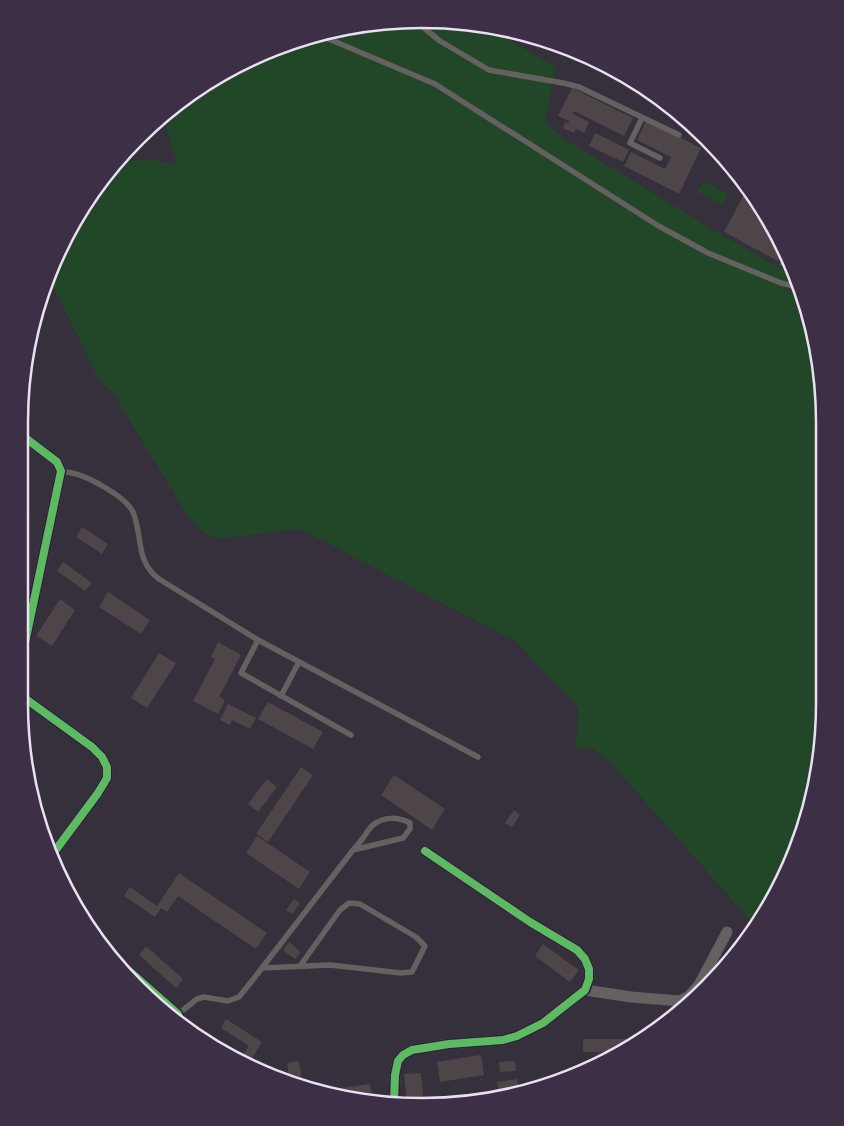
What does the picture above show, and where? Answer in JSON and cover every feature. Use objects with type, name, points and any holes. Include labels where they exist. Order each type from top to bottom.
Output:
[{"type":"street","points":[[28,439],[58,462],[61,471],[28,629]]},
{"type":"street","points":[[28,701],[92,747],[102,757],[107,767],[107,778],[98,794],[56,849]]},
{"type":"street","points":[[394,1098],[395,1075],[398,1061],[403,1055],[412,1050],[449,1044],[503,1040],[517,1036],[543,1023],[585,990],[589,979],[589,969],[585,959],[577,950],[530,922],[425,851]]},
{"type":"street","points":[[699,985],[727,932]]},
{"type":"street","points":[[585,990],[631,997],[680,1001],[685,998]]},
{"type":"lane","points":[[424,28],[440,41],[489,70],[579,87],[678,135]]},
{"type":"lane","points":[[329,39],[435,84],[657,224],[708,253],[781,283],[792,286]]},
{"type":"lane","points":[[642,118],[630,143],[660,158]]},
{"type":"lane","points":[[61,471],[74,473],[96,483],[118,495],[126,502],[132,510],[136,521],[140,549],[151,573],[258,640],[478,757]]},
{"type":"lane","points":[[258,640],[241,673],[351,735]]},
{"type":"lane","points":[[281,696],[299,662]]},
{"type":"lane","points":[[180,1016],[197,1000],[204,997],[228,1001],[239,997],[371,826],[389,818],[401,818],[410,823],[410,829],[403,838],[353,850]]},
{"type":"lane","points":[[262,968],[330,965],[400,973],[412,972],[425,946],[416,936],[360,904],[349,903],[340,910],[300,966]]},
{"type":"green space","points":[[396,28],[448,28],[499,35],[556,67],[545,122],[566,140],[786,272],[789,277],[784,290],[795,292],[796,295],[809,345],[816,396],[816,730],[809,781],[796,831],[776,878],[751,921],[618,771],[595,749],[575,748],[579,709],[515,641],[300,529],[216,539],[197,528],[113,393],[99,381],[52,284],[80,225],[126,161],[149,159],[177,165],[165,122],[225,80],[295,48],[345,35]]},
{"type":"green space","points":[[704,181],[728,194],[723,205],[698,192]]},
{"type":"building","points":[[572,88],[633,118],[624,136],[574,111],[573,114],[589,122],[584,133],[576,129],[574,133],[563,128],[565,122],[568,124],[569,121],[558,116]]},
{"type":"building","points":[[646,121],[701,148],[679,194],[624,166],[631,152],[665,169],[671,157],[637,140]]},
{"type":"building","points":[[595,133],[629,150],[623,162],[589,146]]},
{"type":"building","points":[[744,195],[764,225],[780,257],[778,261],[724,232]]},
{"type":"building","points":[[82,527],[108,544],[102,554],[76,537]]},
{"type":"building","points":[[63,562],[92,583],[85,591],[57,571]]},
{"type":"building","points":[[108,592],[150,620],[141,634],[99,607]]},
{"type":"building","points":[[60,599],[75,610],[52,646],[36,636]]},
{"type":"building","points":[[218,642],[241,655],[219,697],[225,700],[218,714],[193,701],[215,659],[211,657]]},
{"type":"building","points":[[159,653],[176,663],[147,708],[131,698]]},
{"type":"building","points":[[268,702],[323,732],[313,749],[258,719]]},
{"type":"building","points":[[228,704],[256,718],[250,729],[232,720],[230,725],[220,720]]},
{"type":"building","points":[[301,767],[313,775],[268,842],[256,834]]},
{"type":"building","points":[[394,775],[445,809],[432,830],[381,795]]},
{"type":"building","points":[[267,779],[277,787],[258,812],[248,804]]},
{"type":"building","points":[[514,810],[520,815],[512,827],[505,823]]},
{"type":"building","points":[[257,836],[310,872],[299,889],[246,853]]},
{"type":"building","points":[[179,873],[267,933],[256,949],[178,896],[167,912],[161,908],[155,917],[124,896],[130,887],[157,906]]},
{"type":"building","points":[[294,899],[300,903],[292,914],[286,910]]},
{"type":"building","points":[[289,942],[301,952],[295,959],[283,950]]},
{"type":"building","points":[[543,944],[579,970],[570,982],[535,956]]},
{"type":"building","points":[[146,946],[183,979],[176,988],[139,955]]},
{"type":"building","points":[[226,1019],[262,1042],[251,1060],[243,1055],[249,1046],[221,1028]]},
{"type":"building","points":[[583,1039],[630,1039],[608,1052],[583,1052]]},
{"type":"building","points":[[481,1055],[484,1075],[440,1082],[437,1062]]},
{"type":"building","points":[[299,1061],[302,1080],[289,1076],[287,1063]]},
{"type":"building","points":[[515,1061],[516,1071],[500,1072],[499,1062]]},
{"type":"building","points":[[421,1073],[423,1098],[406,1098],[404,1074]]},
{"type":"building","points":[[517,1079],[518,1086],[498,1091],[497,1082]]},
{"type":"building","points":[[370,1084],[372,1095],[345,1091],[336,1089]]},
{"type":"cycle path","points":[[28,440],[57,462],[61,471],[28,629]]},
{"type":"cycle path","points":[[28,701],[92,747],[102,757],[107,767],[107,778],[98,793],[56,850]]},
{"type":"cycle path","points":[[394,1098],[395,1075],[398,1061],[403,1055],[412,1050],[449,1044],[503,1040],[517,1036],[543,1023],[585,990],[589,979],[589,969],[585,959],[577,950],[530,922],[425,851]]},
{"type":"cycle path","points":[[145,985],[176,1012]]}]
